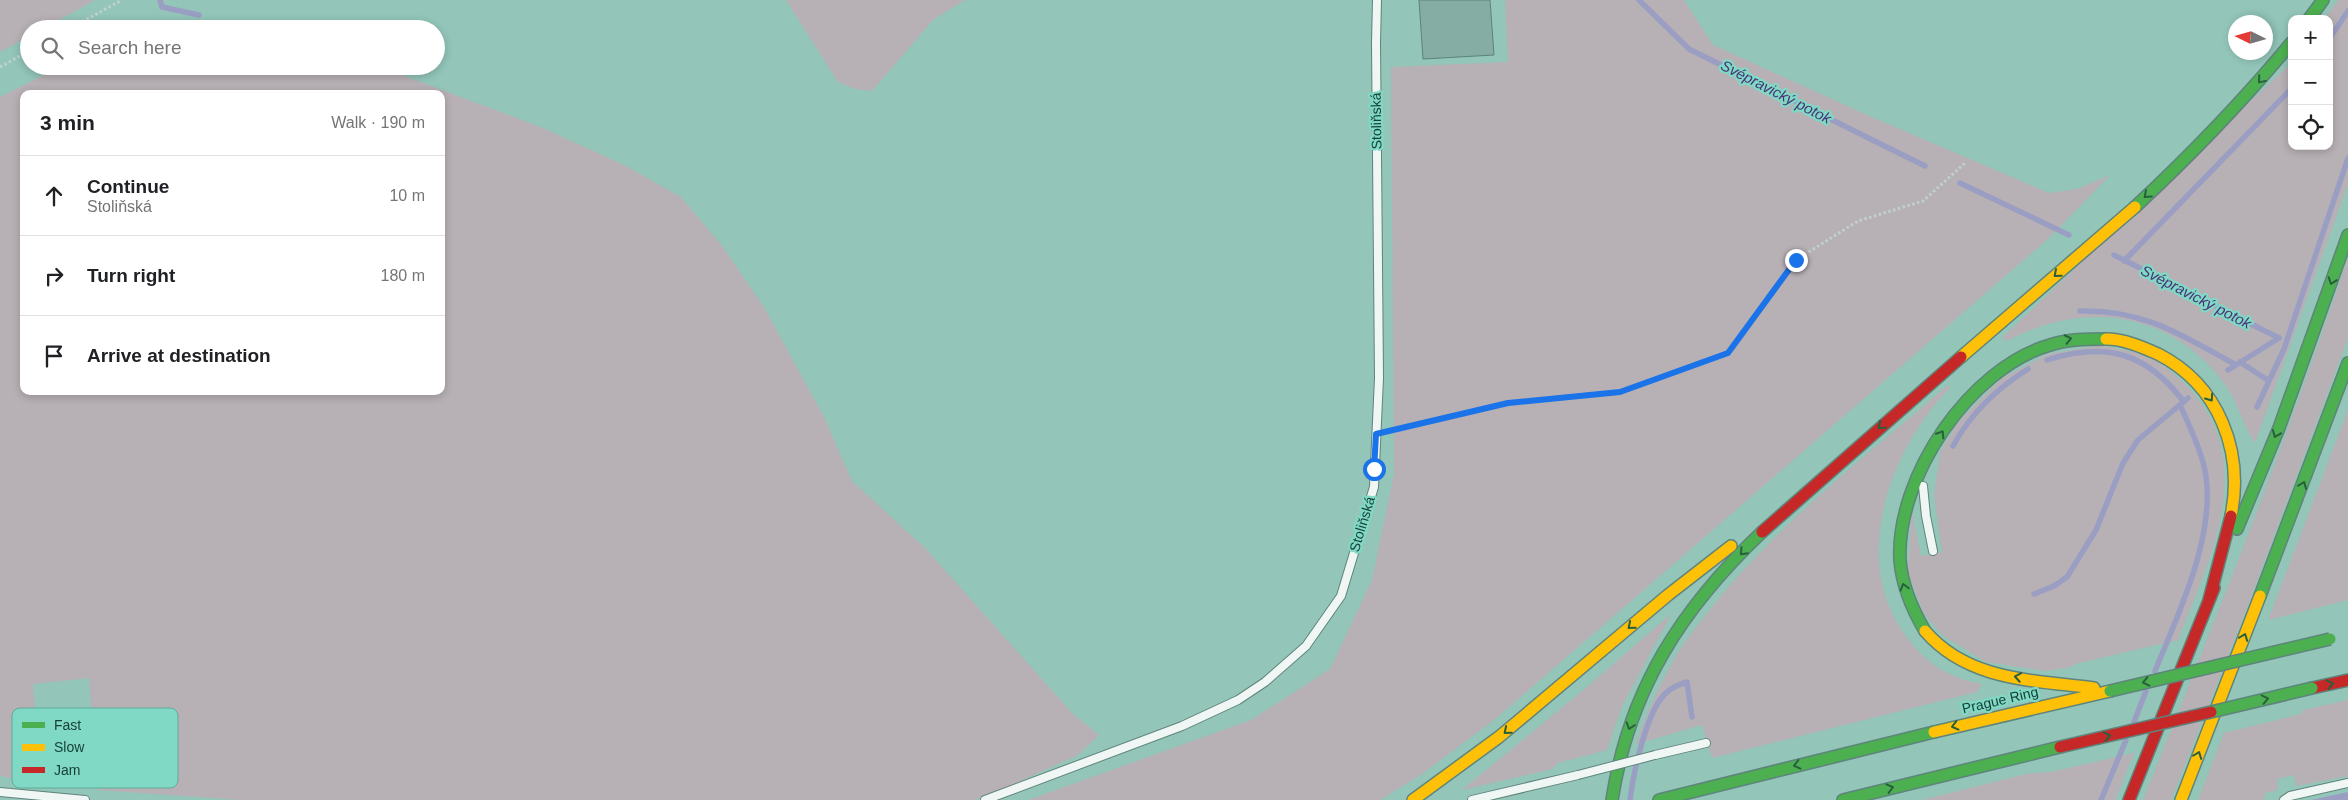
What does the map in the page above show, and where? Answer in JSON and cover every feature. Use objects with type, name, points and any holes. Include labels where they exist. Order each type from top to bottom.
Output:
[{"type":"main road","points":[[2312,15],[2322,0]]},
{"type":"main road","points":[[1612,800],[1618,766],[1633,717],[1648,681],[1672,637],[1718,579],[1750,544],[1843,459],[2094,242],[2174,170],[2227,117],[2288,47]]},
{"type":"main road","points":[[2129,800],[2278,428],[2348,235]]},
{"type":"main road","points":[[2110,690],[2018,677],[1978,668],[1948,654],[1925,631],[1915,616],[1904,589],[1899,556],[1903,519],[1922,468],[1938,438],[1960,408],[1986,381],[2017,359],[2050,344],[2080,337],[2108,337],[2148,348],[2177,365],[2202,388],[2220,416],[2231,445],[2235,478],[2234,495],[2225,542],[2209,600]]},
{"type":"main road","points":[[2181,800],[2321,439],[2348,364]]},
{"type":"main road","points":[[2321,439],[2348,386]]},
{"type":"main road","points":[[1413,800],[1499,737],[1668,594],[1843,459]]},
{"type":"main road","name":"Prague Ring","points":[[1659,800],[1992,717],[2334,638]]},
{"type":"main road","points":[[1843,800],[2348,680]]},
{"type":"lane","name":"Stoliňská","points":[[985,800],[1182,726],[1238,700],[1266,682],[1306,646],[1341,596],[1374,487],[1379,378],[1377,0]]},
{"type":"lane","points":[[1922,468],[1924,507],[1933,551]]},
{"type":"lane","points":[[1472,800],[1706,743]]},
{"type":"lane","points":[[2284,800],[2290,796],[2348,783]]},
{"type":"lane","points":[[0,792],[85,800]]},
{"type":"path","points":[[85,20],[122,0]]},
{"type":"path","points":[[0,67],[20,57]]},
{"type":"path","points":[[1376,434],[1508,403],[1620,392],[1728,353],[1796,260],[1858,221],[1923,201],[1965,163]]},
{"type":"shaded area","points":[[0,0],[95,0],[59,20],[20,20],[20,41],[0,52]]},
{"type":"shaded area","points":[[786,0],[965,0],[933,20],[872,91],[855,89],[838,82]]},
{"type":"shaded area","points":[[1505,0],[1684,0],[1713,45],[1867,115],[2049,193],[2077,189],[2110,175],[2049,238],[1494,720],[1422,774],[1380,800],[1028,800],[1251,720],[1330,669],[1372,580],[1394,474],[1391,67],[1508,62]]},
{"type":"shaded area","points":[[2338,0],[2348,0],[2348,184],[2255,443],[2224,383],[2202,359],[2178,340],[2152,327],[2124,319],[2095,317],[2065,320],[2036,328],[2007,341],[2002,338],[2288,66],[2288,150],[2333,150],[2333,15],[2327,15]]},
{"type":"shaded area","points":[[44,75],[402,75],[442,90],[20,90],[20,395],[445,395],[445,91],[543,128],[624,165],[681,197],[723,247],[765,309],[824,417],[852,481],[926,549],[1072,713],[1099,735],[1078,755],[992,794],[974,800],[240,800],[98,790],[98,788],[178,788],[178,708],[91,708],[89,678],[33,684],[35,708],[12,708],[12,778],[0,776],[0,97]]},
{"type":"shaded area","points":[[2348,258],[2348,338],[2245,613],[2171,800],[2143,800],[2275,463]]},
{"type":"shaded area","points":[[2101,345],[2140,354],[2167,368],[2198,399],[2215,427],[2223,457],[2224,488],[2220,519],[2201,581],[2178,640],[2079,663],[2068,668],[2045,671],[1986,662],[1942,635],[1923,612],[1908,571],[1912,511],[1921,556],[1942,552],[1934,495],[1940,452],[1958,422],[2002,378],[2048,354]]},
{"type":"shaded area","points":[[1948,385],[1950,388],[1928,414],[1909,443],[1894,476],[1883,510],[1879,544],[1881,578],[1891,610],[1909,640],[1932,664],[1960,678],[1982,684],[1977,692],[1712,758],[1702,725],[1636,744],[1662,681],[1677,654],[1694,629],[1734,580],[1822,493]]},
{"type":"shaded area","points":[[2348,410],[2348,600],[2268,620]]},
{"type":"shaded area","points":[[1672,613],[1622,706],[1607,750],[1558,763],[1552,769],[1462,790],[1587,687]]},
{"type":"shaded area","points":[[2348,700],[2348,776],[2296,786],[2294,775],[2277,779],[2278,790],[2265,793],[2264,800],[2198,800],[2224,733],[2301,714],[2303,710]]},
{"type":"shaded area","points":[[2134,753],[2115,800],[1922,800],[2026,774],[2051,772]]},
{"type":"water","points":[[2348,792],[2348,800],[2311,800]]},
{"type":"building","points":[[1419,0],[1490,0],[1494,55],[1423,59]]},
{"type":"waterway","points":[[160,0],[162,7],[199,15]]},
{"type":"waterway","name":"Svépravický potok","points":[[1639,0],[1689,49],[1925,166]]},
{"type":"waterway","points":[[2333,33],[2348,11]]},
{"type":"waterway","points":[[2124,261],[2288,92]]},
{"type":"waterway","points":[[2240,362],[2269,381],[2284,349],[2348,158]]},
{"type":"waterway","name":"Svépravický potok","points":[[1960,183],[2069,235]]},
{"type":"waterway","name":"Svépravický potok","points":[[2114,255],[2279,338]]},
{"type":"waterway","points":[[2080,311],[2124,315],[2162,326],[2236,365]]},
{"type":"waterway","points":[[2228,370],[2279,338]]},
{"type":"waterway","points":[[2047,360],[2068,354],[2088,352],[2107,352],[2124,356],[2140,362],[2155,372],[2170,385],[2184,402]]},
{"type":"waterway","points":[[1953,446],[1976,412],[1995,393],[2028,369]]},
{"type":"waterway","points":[[2257,407],[2269,381]]},
{"type":"waterway","points":[[2034,594],[2054,586],[2067,577],[2096,530],[2123,463],[2138,440],[2188,398]]},
{"type":"waterway","points":[[2155,671],[2194,570],[2206,517],[2207,491],[2204,466],[2197,443],[2180,405]]},
{"type":"waterway","points":[[1630,800],[1642,742],[1647,726],[1660,700],[1667,692],[1687,682],[1692,717]]},
{"type":"waterway","points":[[2134,722],[2146,691]]},
{"type":"waterway","points":[[2101,800],[2126,740]]},
{"type":"traffic: fast","points":[[2312,15],[2323,0]]},
{"type":"traffic: fast","points":[[2135,207],[2216,127],[2288,47]]},
{"type":"traffic: fast","points":[[2237,529],[2279,428],[2348,235]]},
{"type":"traffic: fast","points":[[1925,631],[1905,588],[1900,560],[1902,528],[1910,495],[1925,462],[1944,430],[1966,401],[1992,377],[2020,357],[2057,343],[2106,339]]},
{"type":"traffic: fast","points":[[2260,596],[2348,363]]},
{"type":"traffic: fast","points":[[1612,800],[1620,760],[1631,722],[1646,686],[1663,653],[1707,590],[1762,532]]},
{"type":"traffic: fast","points":[[2110,691],[2330,639]]},
{"type":"traffic: fast","points":[[2211,712],[2312,688]]},
{"type":"traffic: fast","points":[[1659,800],[1934,732]]},
{"type":"traffic: fast","points":[[1843,800],[2060,747]]},
{"type":"traffic: slow","points":[[1961,357],[2135,207]]},
{"type":"traffic: slow","points":[[2106,339],[2126,342],[2158,354],[2179,367],[2197,383],[2211,402],[2222,422],[2230,444],[2234,468],[2231,516]]},
{"type":"traffic: slow","points":[[1413,800],[1499,737],[1668,595],[1731,546]]},
{"type":"traffic: slow","points":[[2181,800],[2260,596]]},
{"type":"traffic: slow","points":[[1925,631],[1942,647],[1961,660],[1981,669],[2025,680],[2094,688]]},
{"type":"traffic: slow","points":[[1934,732],[2110,691]]},
{"type":"traffic: jam","points":[[1762,532],[1961,357]]},
{"type":"traffic: jam","points":[[2209,600],[2231,516]]},
{"type":"traffic: jam","points":[[2129,800],[2214,588]]},
{"type":"traffic: jam","points":[[2312,688],[2348,680]]},
{"type":"traffic: jam","points":[[2060,747],[2211,712]]},
{"type":"route","points":[[1374,469],[1376,434],[1508,403],[1620,392],[1728,353],[1796,260]]}]
